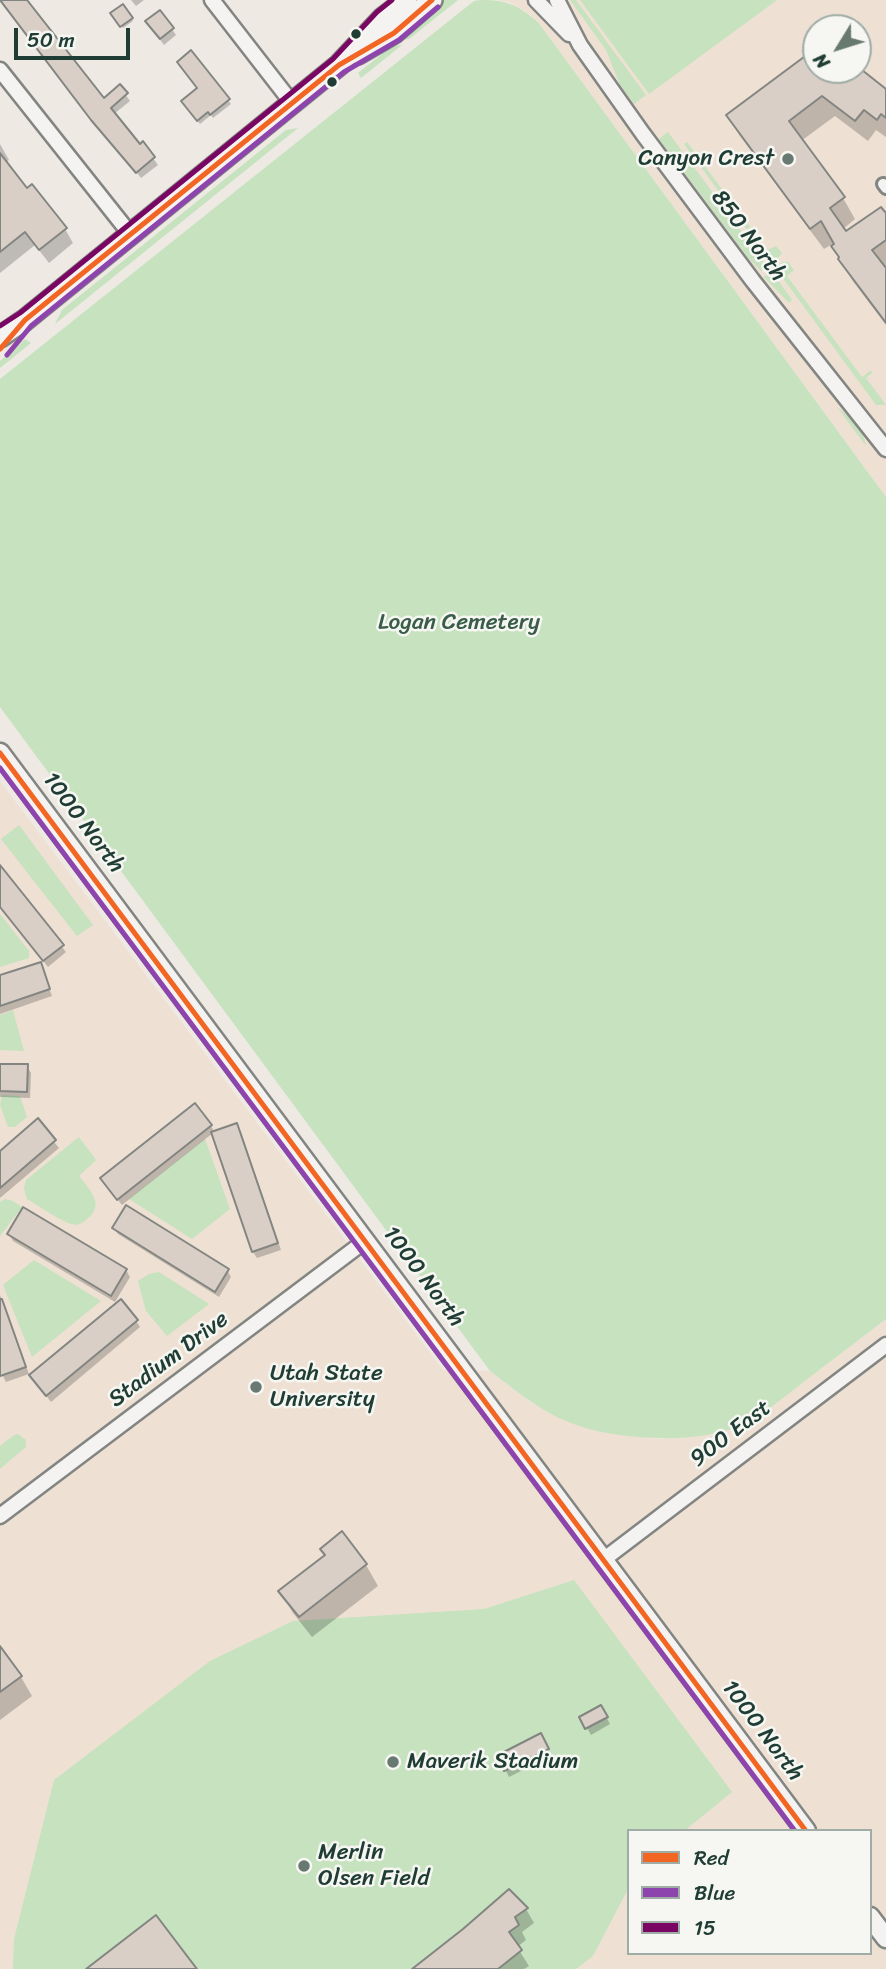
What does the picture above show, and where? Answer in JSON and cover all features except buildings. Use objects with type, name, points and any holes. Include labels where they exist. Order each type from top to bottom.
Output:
[{"type":"main road","points":[[0,337],[131,235],[339,65],[383,18],[407,0]]},
{"type":"main road","points":[[339,65],[394,33],[432,0]]},
{"type":"main road","points":[[0,349],[25,320]]},
{"type":"street","points":[[212,0],[292,103]]},
{"type":"street","name":"850 North","points":[[536,0],[580,45]]},
{"type":"street","name":"850 North","points":[[557,0],[580,45],[643,134],[753,281],[886,449]]},
{"type":"street","points":[[0,70],[131,235]]},
{"type":"street","name":"1000 North","points":[[0,754],[805,1829]]},
{"type":"street","name":"Stadium Drive","points":[[0,1516],[365,1241]]},
{"type":"street","name":"900 East","points":[[603,1560],[886,1345]]},
{"type":"street","points":[[872,1920],[886,1938]]},
{"type":"shaded area","points":[[495,0],[886,0],[886,497],[538,22],[509,2]]},
{"type":"shaded area","name":"Utah State University","points":[[0,781],[443,1370],[490,1371],[532,1403],[659,1439],[707,1434],[738,1427],[765,1411],[886,1319],[886,1969],[0,1969]]},
{"type":"green space","points":[[444,0],[458,0],[409,39],[397,40]]},
{"type":"green space","points":[[570,0],[576,0],[646,95],[634,104],[620,85],[606,50]]},
{"type":"green space","points":[[580,0],[777,0],[649,94]]},
{"type":"green space","name":"Logan Cemetery","points":[[474,1],[512,5],[538,22],[886,497],[886,1319],[756,1417],[739,1426],[701,1436],[655,1438],[589,1429],[549,1413],[490,1371],[0,707],[0,379]]},
{"type":"green space","points":[[402,45],[361,78],[358,73],[392,46]]},
{"type":"green space","points":[[298,128],[55,324],[62,310],[286,130]]},
{"type":"green space","points":[[668,132],[766,268],[761,271],[749,259],[659,139]]},
{"type":"green space","points":[[687,142],[767,250],[776,246],[782,253],[774,262],[770,261],[684,144]]},
{"type":"green space","points":[[788,262],[794,270],[787,276],[862,377],[870,371],[873,372],[866,378],[886,405],[876,405],[777,270],[777,266]]},
{"type":"green space","points":[[773,273],[792,300],[789,303],[764,277]]},
{"type":"green space","points":[[25,339],[31,343],[0,368],[0,361]]},
{"type":"green space","points":[[837,407],[859,427],[866,446]]},
{"type":"green space","points":[[19,825],[93,925],[77,936],[1,839]]},
{"type":"green space","points":[[0,914],[29,951],[29,958],[0,967]]},
{"type":"green space","points":[[13,1010],[24,1051],[0,1050],[0,1015]]},
{"type":"green space","points":[[2,1095],[20,1096],[27,1117],[15,1127],[8,1127],[0,1105]]},
{"type":"green space","points":[[79,1137],[96,1160],[79,1176],[94,1197],[95,1208],[93,1214],[76,1225],[67,1223],[27,1199],[24,1189],[26,1180]]},
{"type":"green space","points":[[205,1139],[230,1209],[192,1239],[129,1199]]},
{"type":"green space","points":[[5,1199],[22,1207],[0,1236],[0,1202]]},
{"type":"green space","points":[[34,1260],[101,1301],[32,1357],[3,1285]]},
{"type":"green space","points":[[159,1272],[209,1304],[167,1336],[146,1311],[138,1281],[149,1274]]},
{"type":"green space","points":[[18,1434],[26,1440],[26,1447],[0,1469],[0,1446]]},
{"type":"green space","name":"Maverik Stadium","points":[[574,1580],[732,1792],[686,1829],[627,1829],[627,1891],[593,1956],[576,1969],[13,1969],[14,1939],[54,1780],[210,1661],[293,1621],[484,1609]]},
{"type":"transit line","name":"15","points":[[0,326],[20,313],[333,59],[377,12],[392,0]]},
{"type":"transit line","name":"Red","points":[[0,349],[25,320],[339,65],[394,33],[432,0]]},
{"type":"transit line","name":"Blue","points":[[7,355],[31,326],[344,72],[399,40],[438,7]]},
{"type":"transit line","name":"Red","points":[[0,753],[805,1829]]},
{"type":"transit line","name":"Blue","points":[[0,768],[794,1829]]},
{"type":"place","name":"Canyon Crest","points":[[788,159]]},
{"type":"place","name":"Utah State University","points":[[256,1387]]},
{"type":"place","name":"Maverik Stadium","points":[[393,1762]]},
{"type":"place","name":"Merlin Olsen Field","points":[[304,1866]]}]
